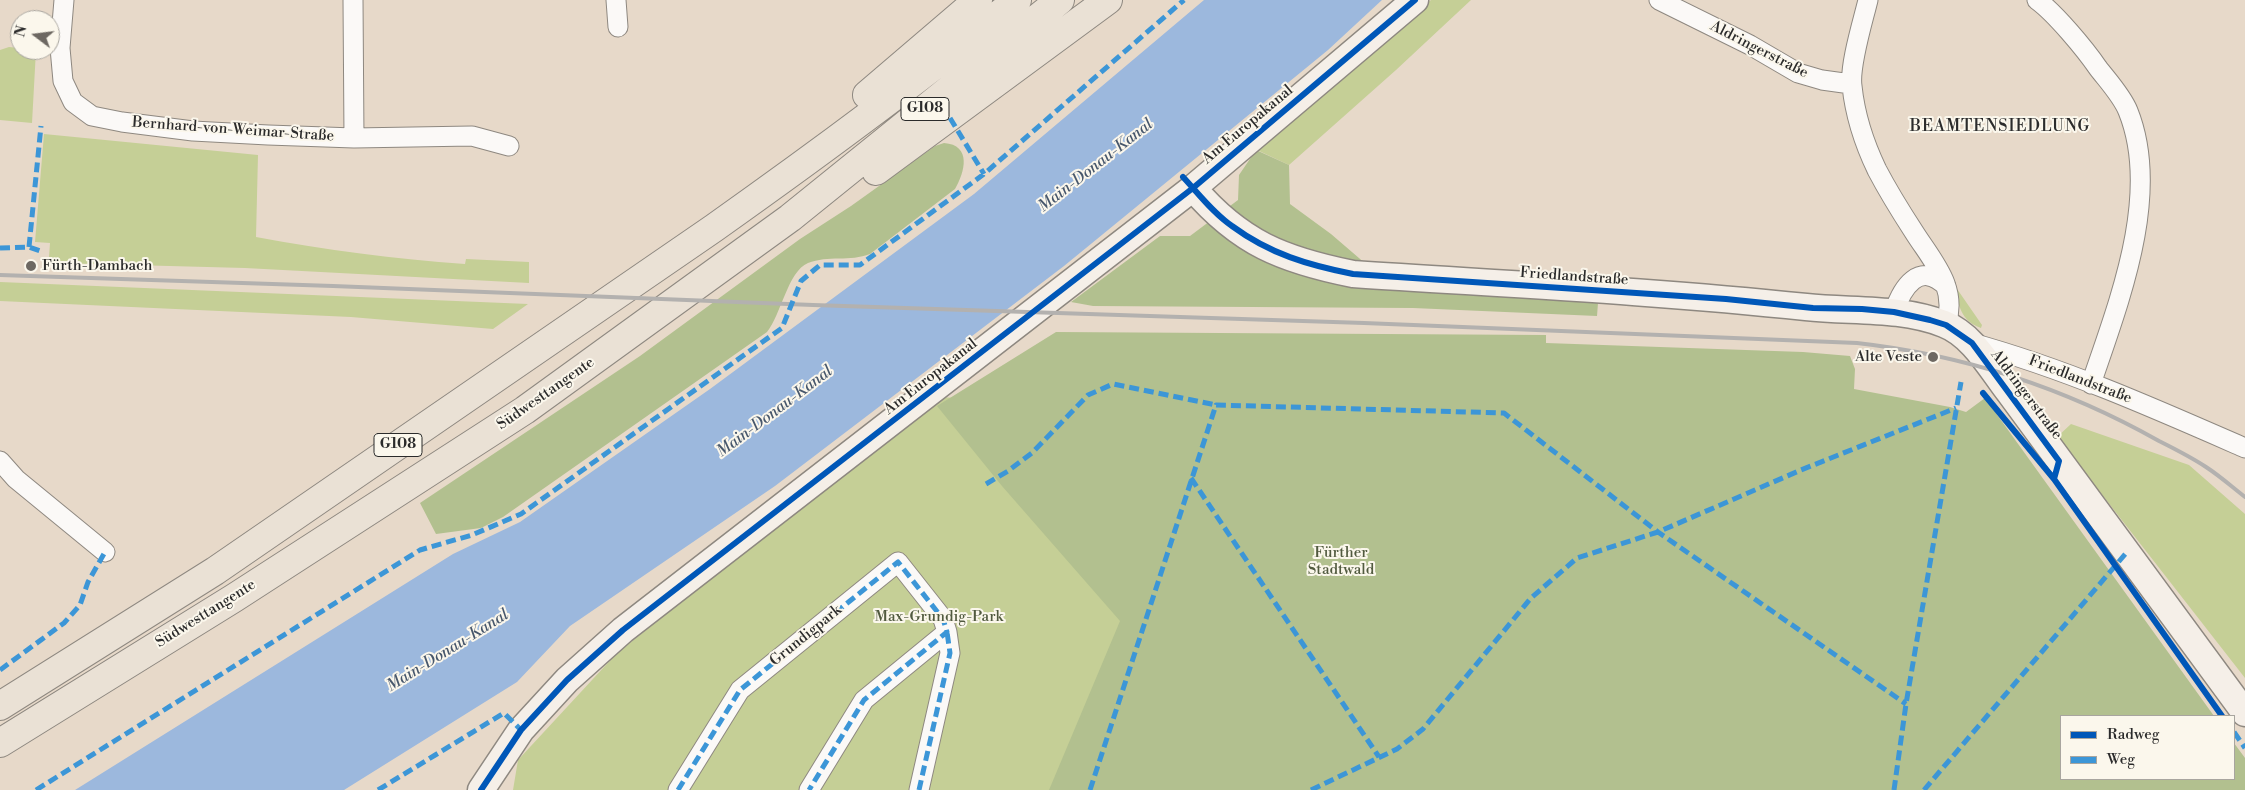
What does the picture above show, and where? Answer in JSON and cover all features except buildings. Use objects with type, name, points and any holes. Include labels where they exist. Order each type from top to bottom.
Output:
[{"type":"highway","points":[[790,174],[872,90],[978,0]]},
{"type":"highway","name":"G108","points":[[0,706],[215,571],[698,239],[790,174],[1017,0]]},
{"type":"highway","name":"Südwesttangente","points":[[0,743],[242,592],[525,410],[790,218],[1060,0]]},
{"type":"highway","points":[[790,218],[817,209],[840,196],[1108,0]]},
{"type":"main road","name":"Am Europakanal","points":[[482,790],[521,730],[567,680],[623,630],[1193,188],[1415,0]]},
{"type":"main road","name":"Friedlandstraße","points":[[1193,188],[1232,226],[1276,253],[1313,266],[1353,274],[1726,298],[1814,308],[1894,312],[1946,325],[1972,343]]},
{"type":"main road","name":"Aldringerstraße","points":[[1972,343],[2245,713]]},
{"type":"street","name":"Bernhard-von-Weimar-Straße","points":[[64,0],[60,48],[63,81],[73,102],[92,116],[122,122],[193,130],[354,138],[472,136],[509,146]]},
{"type":"street","name":"Bernhard-von-Weimar-Straße","points":[[353,0],[354,138]]},
{"type":"street","points":[[616,0],[618,26]]},
{"type":"street","name":"Aldringerstraße","points":[[1659,0],[1750,45],[1798,73],[1822,80],[1851,84]]},
{"type":"street","points":[[1868,0],[1858,40],[1851,84],[1861,134],[1869,152],[1914,232],[1933,259],[1949,291],[1950,308],[1946,325]]},
{"type":"street","points":[[2037,0],[2089,55],[2128,110],[2141,157],[2138,218],[2127,279],[2091,384]]},
{"type":"street","points":[[1894,312],[1902,292],[1912,280],[1918,264],[1914,232]]},
{"type":"street","points":[[1912,280],[1929,275],[1946,286]]},
{"type":"street","name":"Friedlandstraße","points":[[1972,343],[2026,359],[2245,448]]},
{"type":"street","points":[[0,461],[16,479],[105,552]]},
{"type":"street","name":"Grundigpark","points":[[678,790],[740,690],[898,562],[943,619],[950,653],[919,790]]},
{"type":"street","points":[[809,790],[864,700],[946,632]]},
{"type":"green space","points":[[1431,0],[1471,0],[1289,165],[1257,150]]},
{"type":"green space","points":[[10,47],[10,60],[35,60],[32,123],[0,120],[0,50]]},
{"type":"green space","points":[[44,134],[258,155],[256,237],[413,260],[465,264],[466,259],[529,262],[529,283],[245,268],[56,263],[49,257],[50,243],[35,242]]},
{"type":"green space","points":[[944,143],[959,149],[964,160],[959,182],[955,189],[870,254],[855,258],[816,261],[808,263],[801,268],[790,284],[767,332],[503,517],[481,528],[436,534],[420,503],[640,356],[800,239],[851,206],[935,146]]},
{"type":"green space","points":[[1256,150],[1289,165],[1290,204],[1331,234],[1395,289],[1598,303],[1597,316],[1413,308],[1093,306],[1071,302],[1160,236],[1190,236],[1238,200],[1239,175]]},
{"type":"green space","points":[[0,282],[528,304],[493,329],[351,317],[0,301]]},
{"type":"green space","points":[[1955,286],[1982,325],[1981,328],[1965,317],[1959,306]]},
{"type":"green space","name":"Fürther Stadtwald","points":[[1056,332],[1546,335],[1546,343],[1803,352],[1850,356],[1855,369],[1854,389],[1950,407],[1966,412],[1985,398],[2213,715],[2060,715],[2060,780],[2235,780],[2235,744],[2245,758],[2245,790],[1049,790],[1120,621],[1002,486],[937,406]]},
{"type":"green space","name":"Max-Grundig-Park","points":[[941,397],[1205,416],[1057,790],[513,790],[518,760],[617,653]]},
{"type":"green space","points":[[2071,424],[2189,465],[2245,514],[2245,678],[2057,437]]},
{"type":"water","name":"Main-Donau-Kanal","points":[[1204,0],[1382,0],[1328,50],[1064,266],[775,486],[570,626],[517,682],[344,790],[75,790],[453,554],[520,522],[710,389],[974,194]]},
{"type":"railway","points":[[0,275],[1364,323],[1857,343],[1897,348],[1975,365],[2050,390],[2123,422],[2183,453],[2211,470],[2245,497]]},
{"type":"marked path","points":[[36,790],[420,550],[472,535],[521,514],[782,328],[801,281],[820,265],[860,265],[984,174],[1184,0]]},
{"type":"marked path","points":[[950,118],[984,174]]},
{"type":"marked path","points":[[29,247],[41,126]]},
{"type":"marked path","points":[[0,248],[29,247],[43,252]]},
{"type":"marked path","points":[[1894,790],[1906,704],[1961,382]]},
{"type":"marked path","points":[[986,484],[1008,471],[1032,453],[1088,395],[1113,384],[1216,405]]},
{"type":"marked path","points":[[1090,790],[1216,405],[1504,413],[1658,532],[1906,704]]},
{"type":"marked path","points":[[1311,790],[1397,749],[1423,729],[1531,598],[1577,558],[1658,532],[1801,470],[1956,408]]},
{"type":"marked path","points":[[1191,478],[1379,757]]},
{"type":"marked path","points":[[0,670],[64,623],[80,605],[88,582],[105,552]]},
{"type":"marked path","points":[[1924,790],[2127,552]]},
{"type":"marked path","points":[[678,790],[740,690],[898,562],[943,619],[947,632],[864,700],[809,790]]},
{"type":"marked path","points":[[919,790],[950,653],[947,632]]},
{"type":"marked path","points":[[378,790],[504,713],[521,730]]},
{"type":"marked path","points":[[2235,733],[2245,748]]},
{"type":"cycle path","points":[[481,790],[521,730],[567,680],[623,630],[1193,188],[1415,0]]},
{"type":"cycle path","points":[[1183,177],[1206,203],[1246,236],[1290,257],[1320,267],[1353,274],[1726,299],[1813,308],[1862,309],[1894,312],[1946,325],[1972,343],[2059,461],[2054,479]]},
{"type":"cycle path","points":[[1983,393],[2054,479],[2221,715]]},
{"type":"place","name":"Fürth-Dambach","points":[[31,266]]},
{"type":"place","name":"Alte Veste","points":[[1933,357]]},
{"type":"district","name":"BEAMTENSIEDLUNG","points":[[2000,127]]}]
